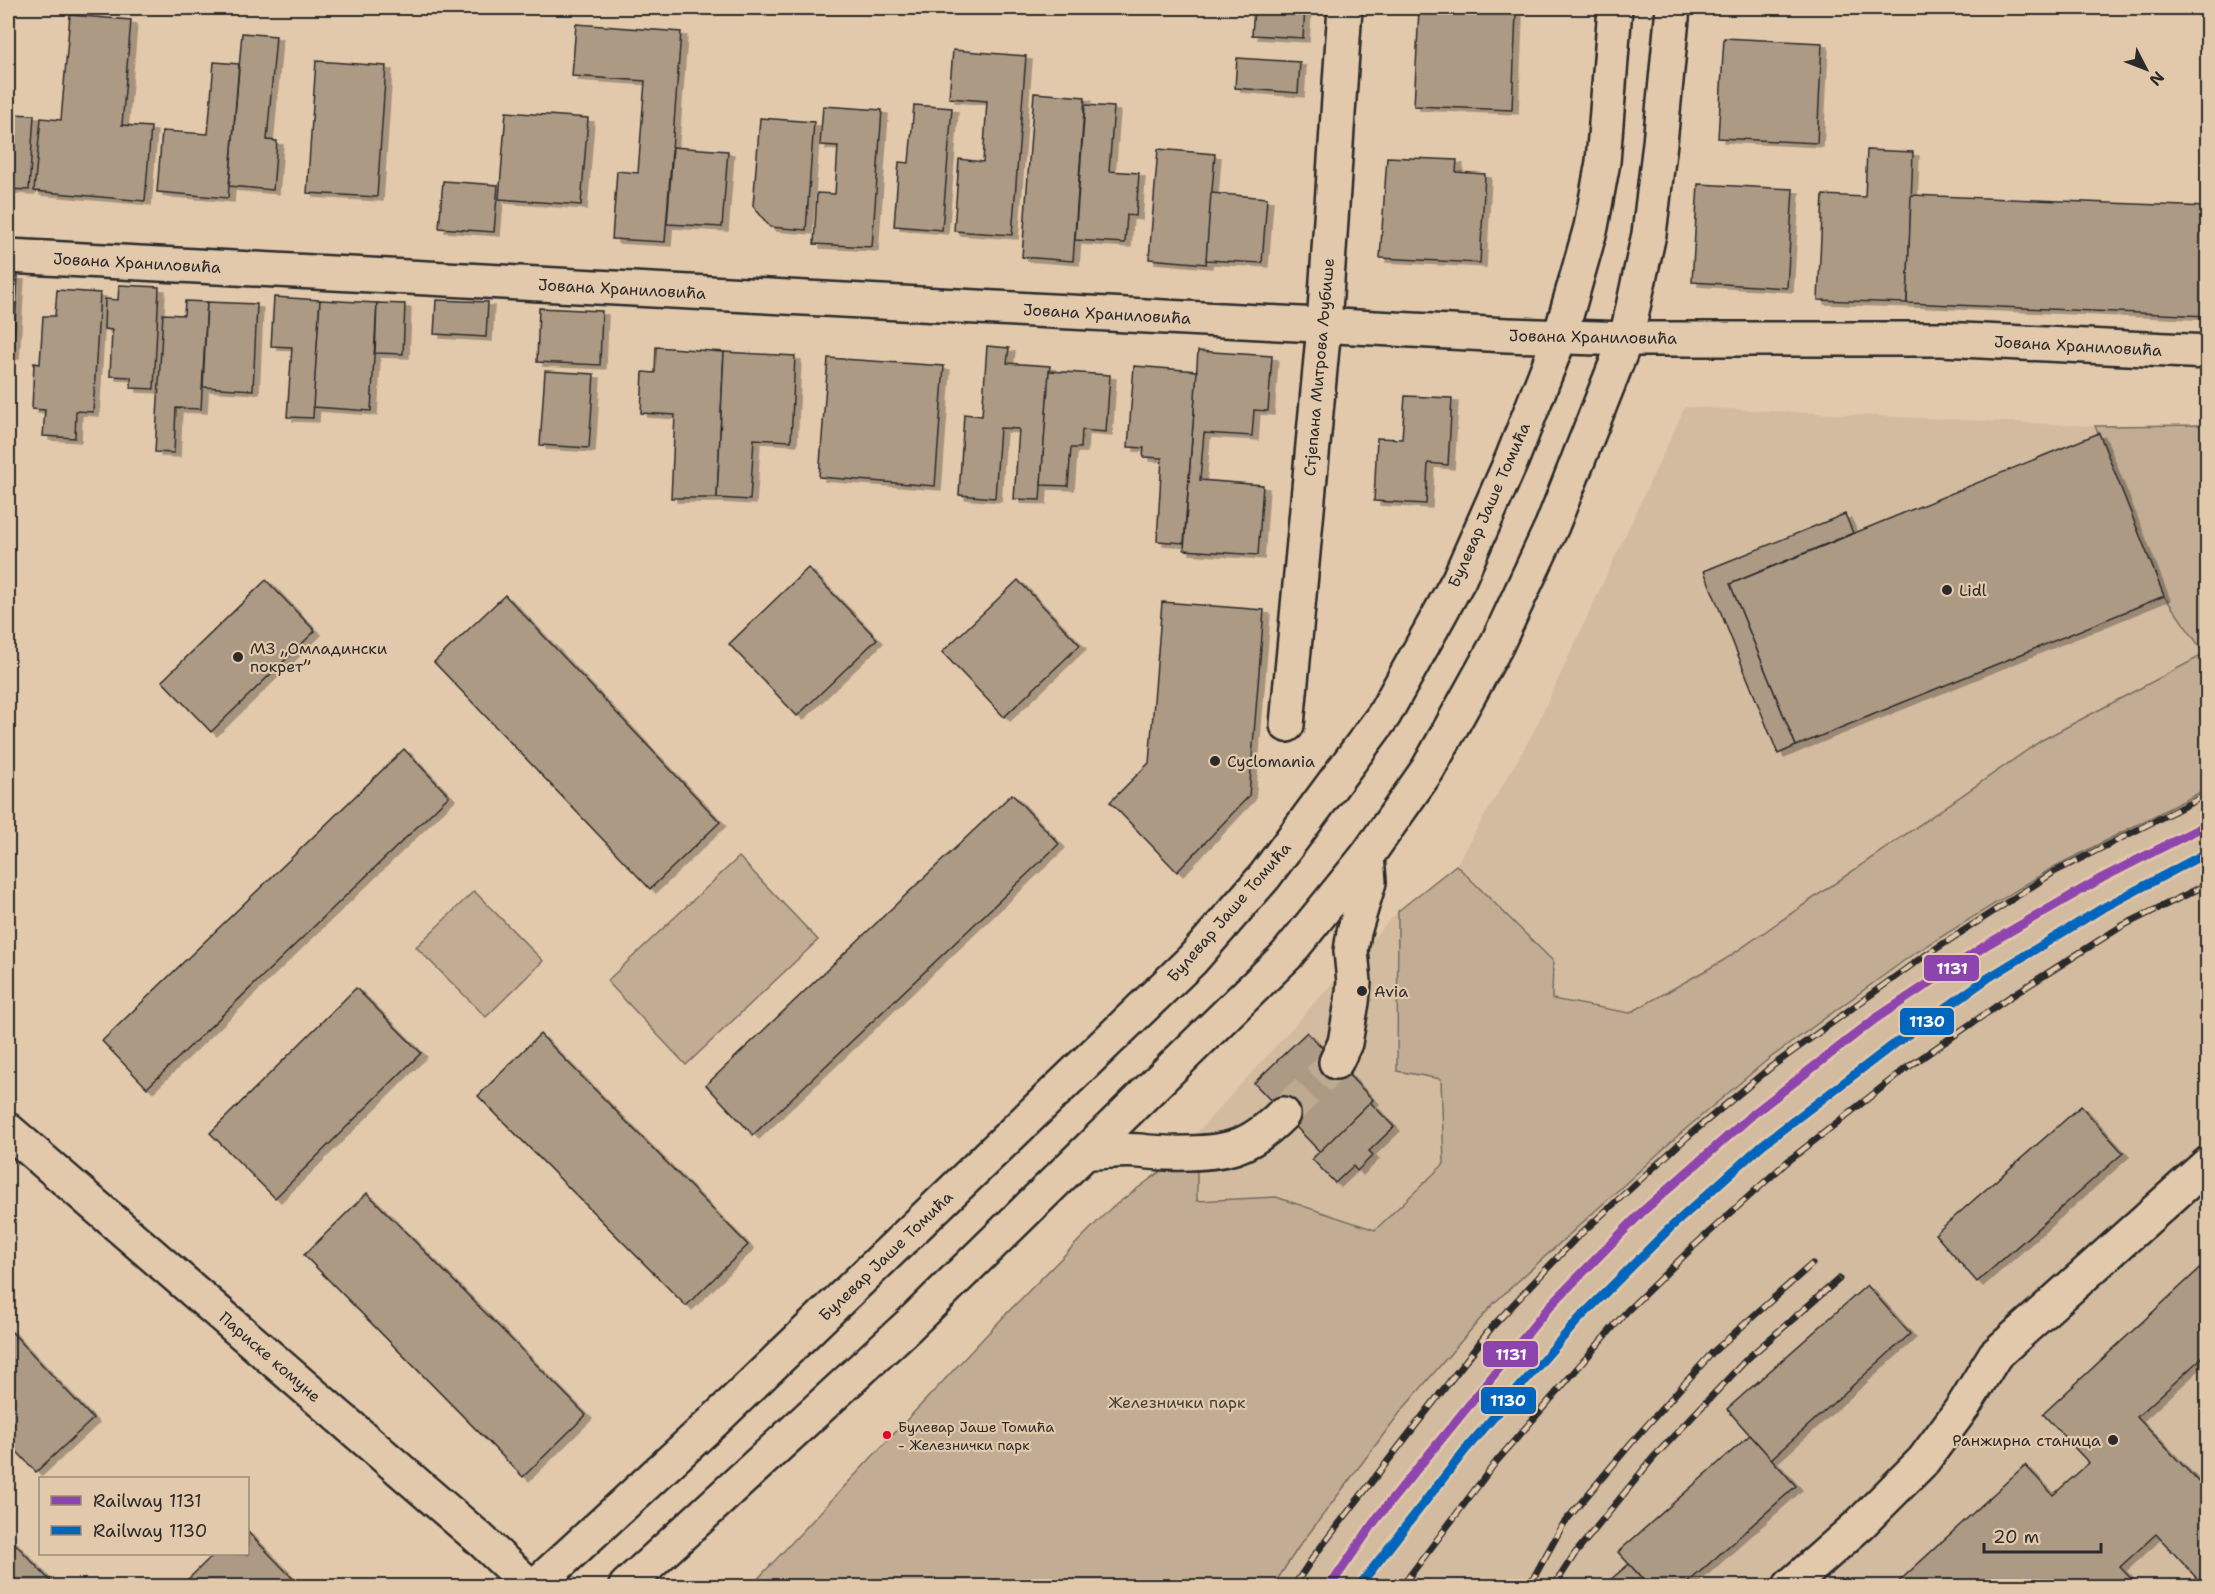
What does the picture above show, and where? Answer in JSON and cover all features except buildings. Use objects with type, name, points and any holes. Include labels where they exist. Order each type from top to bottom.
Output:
[{"type":"main road","name":"Стјепана Митрова Љубише","points":[[1287,725],[1324,326],[1345,8]]},
{"type":"main road","name":"Булевар Јаше Томића","points":[[535,1587],[713,1422],[1192,960],[1265,876],[1384,715],[1459,579],[1512,459],[1560,338],[1591,227],[1604,162],[1615,8]]},
{"type":"main road","points":[[626,1587],[908,1326],[1286,956],[1367,856],[1428,769],[1496,646],[1552,526],[1626,339],[1649,234],[1673,8]]},
{"type":"main road","name":"Јована Храниловића","points":[[8,256],[1560,338],[1941,339],[2208,352]]},
{"type":"main road","points":[[1336,1062],[1345,1043],[1352,1002],[1354,982],[1351,951],[1354,932],[1369,882],[1367,856]]},
{"type":"main road","points":[[1088,1152],[1210,1152],[1238,1146],[1266,1130],[1283,1114]]},
{"type":"main road","name":"Париске комуне","points":[[8,1130],[480,1539],[530,1587]]},
{"type":"main road","points":[[1790,1587],[1860,1524],[1923,1461],[1963,1407],[1995,1355],[2208,1164]]},
{"type":"shaded area","points":[[1685,407],[2095,426],[2207,425],[2205,654],[2042,740],[1724,960],[1630,1013],[1551,999],[1456,865],[1533,733]]},
{"type":"shaded area","points":[[2207,789],[2207,1586],[1273,1586],[1298,1548],[1402,1410],[1494,1302],[1681,1133],[1766,1061],[1912,955],[2052,868]]},
{"type":"shaded area","name":"Avia","points":[[1398,911],[1397,1070],[1441,1078],[1444,1164],[1375,1230],[1276,1197],[1197,1202],[1165,1168]]},
{"type":"green space","name":"Железнички парк","points":[[2207,425],[2207,789],[2052,868],[1912,955],[1766,1061],[1681,1133],[1494,1303],[1402,1410],[1298,1548],[1273,1586],[751,1586],[1008,1312],[1110,1209],[1165,1168],[1197,1165],[1197,1201],[1276,1197],[1375,1230],[1444,1164],[1441,1079],[1397,1071],[1398,911],[1456,865],[1553,961],[1552,999],[1630,1013],[1724,960],[2042,740],[2205,654],[2164,596],[2095,426]]},
{"type":"green space","points":[[739,857],[818,940],[686,1065],[607,981]]},
{"type":"green space","points":[[474,891],[543,961],[486,1017],[416,947]]},
{"type":"tunnel","points":[[1283,1114],[1336,1062]]},
{"type":"railway","points":[[1294,1586],[1314,1556],[1492,1327],[1574,1240],[1687,1137],[1771,1067],[1917,961],[2054,872],[2208,794]]},
{"type":"railway","points":[[1402,1586],[1496,1462],[1627,1311],[1694,1246],[1787,1162],[1904,1070],[2010,997],[2122,926],[2208,884]]},
{"type":"railway","points":[[1529,1586],[1564,1523],[1632,1442],[1712,1353],[1812,1264]]},
{"type":"railway","points":[[1554,1586],[1574,1555],[1653,1458],[1748,1358],[1839,1279]]},
{"type":"rail line","name":"1131","points":[[1330,1586],[1377,1518],[1549,1307],[1642,1212],[1752,1115],[1875,1019],[1988,944],[2102,878],[2208,824]]},
{"type":"rail line","name":"1130","points":[[1359,1586],[1466,1449],[1578,1320],[1671,1227],[1762,1145],[1889,1048],[1988,978],[2101,909],[2208,852]]},
{"type":"place","name":"Lidl","points":[[1947,590]]},
{"type":"place","name":"МЗ „Омладински покрет”","points":[[238,657]]},
{"type":"place","name":"Cyclomania","points":[[1215,761]]},
{"type":"place","name":"Avia","points":[[1362,991]]},
{"type":"place","name":"Булевар Јаше Томића - Железнички парк","points":[[887,1435]]},
{"type":"place","name":"Ранжирна станица","points":[[2113,1440]]}]
